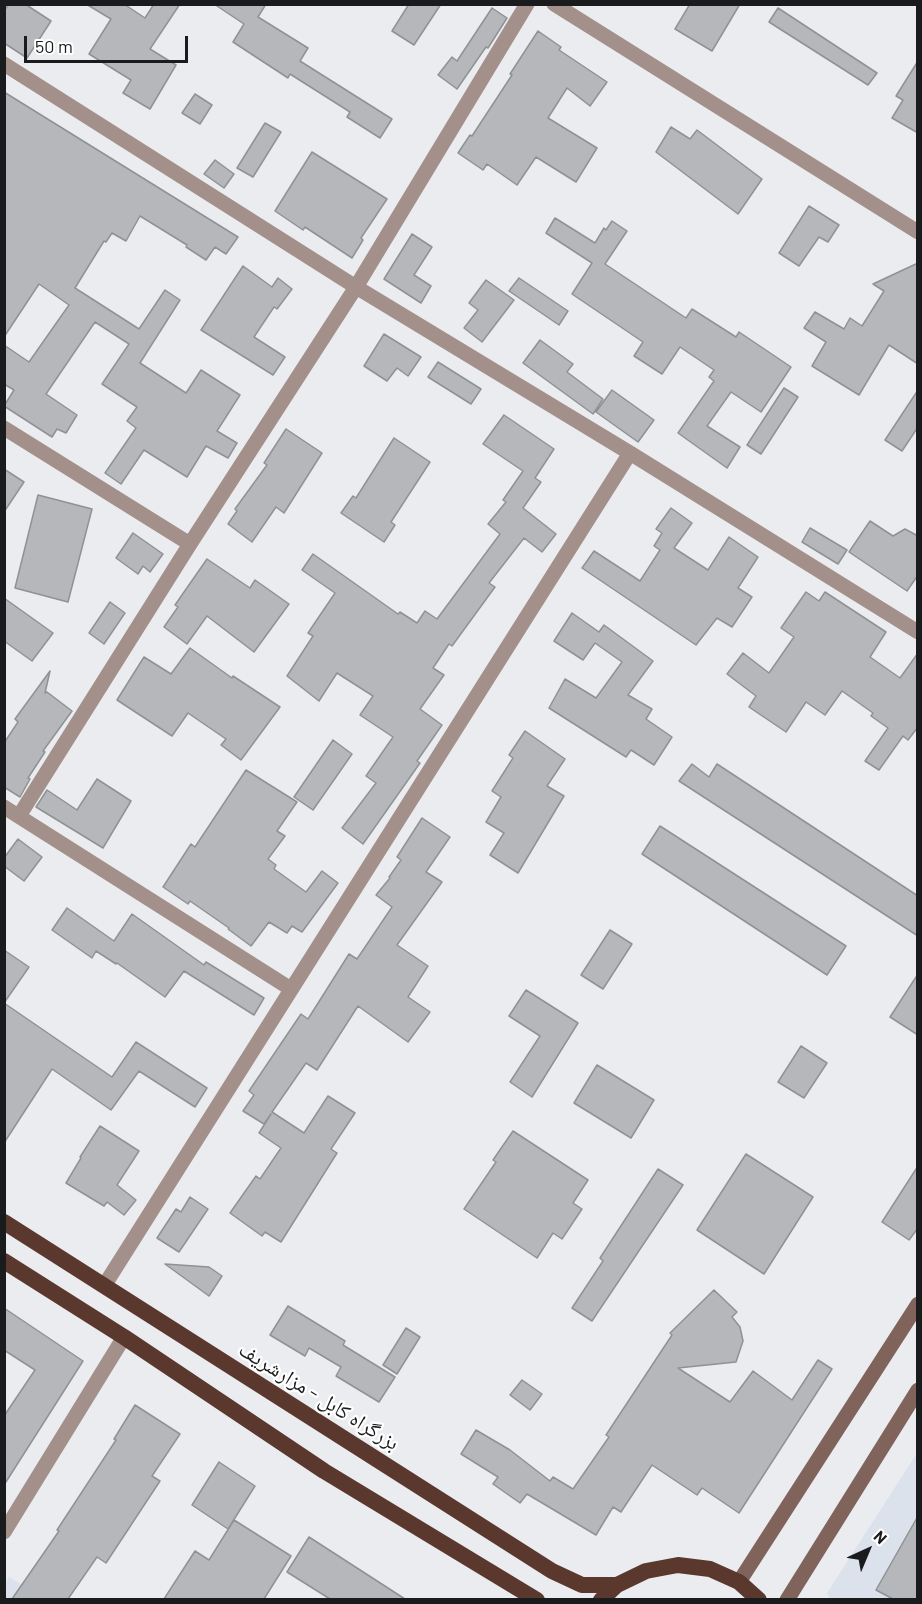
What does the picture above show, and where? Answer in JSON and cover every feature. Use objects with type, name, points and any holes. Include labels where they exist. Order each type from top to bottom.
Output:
[{"type":"highway","name":"بزرگراه کابل - مزارشریف","points":[[4,1222],[552,1571],[582,1585],[617,1585]]},
{"type":"highway","points":[[4,1261],[124,1337],[324,1471],[537,1599]]},
{"type":"highway","points":[[601,1599],[617,1585],[646,1571],[678,1565],[710,1569],[739,1582],[759,1599]]},
{"type":"main road","points":[[739,1582],[918,1304]]},
{"type":"main road","points":[[787,1599],[918,1390]]},
{"type":"street","points":[[19,816],[356,286],[527,4]]},
{"type":"street","points":[[554,4],[918,232]]},
{"type":"street","points":[[4,64],[356,286],[918,632]]},
{"type":"street","points":[[4,428],[190,544]]},
{"type":"street","points":[[104,1286],[630,453]]},
{"type":"street","points":[[4,807],[291,989]]},
{"type":"street","points":[[4,1532],[124,1337]]},
{"type":"shaded area","points":[[917,1453],[917,1599],[830,1599],[827,1593]]},
{"type":"shaded area","points":[[9,1577],[45,1599],[5,1599],[4,1585]]},
{"type":"building","points":[[9,4],[25,4],[51,21],[27,58],[4,43],[4,11]]},
{"type":"building","points":[[86,4],[124,4],[145,18],[154,4],[180,4],[150,49],[176,65],[150,109],[123,93],[131,80],[89,54],[111,19]]},
{"type":"building","points":[[214,4],[266,4],[258,17],[308,48],[300,61],[392,119],[380,138],[347,117],[350,112],[290,74],[288,78],[233,42],[244,24]]},
{"type":"building","points":[[409,4],[441,4],[414,45],[392,31]]},
{"type":"building","points":[[690,4],[740,4],[712,51],[675,29]]},
{"type":"building","points":[[492,8],[507,18],[457,89],[438,75],[452,57],[457,61]]},
{"type":"building","points":[[778,8],[877,73],[868,85],[769,22]]},
{"type":"building","points":[[538,31],[561,47],[559,50],[607,82],[590,106],[567,88],[548,118],[597,148],[576,182],[536,157],[517,185],[487,164],[483,170],[458,153],[470,135],[472,136],[512,75],[510,74]]},
{"type":"building","points":[[918,61],[918,133],[892,118],[903,100],[896,96]]},
{"type":"building","points":[[4,92],[238,237],[226,254],[215,247],[206,260],[186,247],[187,245],[140,216],[126,241],[112,233],[106,242],[104,241],[75,288],[139,329],[165,290],[180,300],[140,363],[186,393],[201,370],[240,395],[217,431],[237,443],[228,458],[206,446],[187,477],[144,450],[121,484],[105,473],[136,428],[127,421],[137,407],[102,384],[129,344],[95,322],[46,394],[77,415],[66,433],[57,429],[52,437],[4,406],[14,390],[4,384],[4,345],[29,362],[69,305],[39,284],[4,337]]},
{"type":"building","points":[[195,94],[212,105],[200,124],[182,113]]},
{"type":"building","points":[[265,123],[281,132],[253,177],[237,168]]},
{"type":"building","points":[[671,127],[690,139],[697,130],[762,179],[738,214],[656,152]]},
{"type":"building","points":[[312,152],[387,199],[361,238],[363,240],[352,258],[305,227],[303,230],[275,211]]},
{"type":"building","points":[[215,160],[234,174],[224,188],[204,174]]},
{"type":"building","points":[[809,206],[839,225],[828,242],[819,237],[799,266],[779,253]]},
{"type":"building","points":[[555,218],[595,243],[604,228],[606,230],[612,221],[627,231],[605,264],[686,318],[692,309],[736,337],[739,332],[791,367],[761,412],[731,392],[707,426],[740,447],[727,468],[678,433],[714,381],[709,377],[714,370],[680,347],[662,374],[634,356],[643,342],[572,294],[592,263],[546,233]]},
{"type":"building","points":[[412,234],[432,247],[414,275],[431,286],[421,303],[384,279]]},
{"type":"building","points":[[918,263],[918,364],[889,345],[859,395],[812,366],[826,342],[804,328],[815,312],[844,329],[850,318],[862,326],[884,291],[873,284]]},
{"type":"building","points":[[243,266],[272,287],[278,278],[292,289],[277,309],[274,307],[254,337],[285,357],[273,375],[201,330]]},
{"type":"building","points":[[519,278],[568,311],[559,325],[509,291]]},
{"type":"building","points":[[486,280],[514,300],[482,342],[464,328],[478,310],[469,303]]},
{"type":"building","points":[[384,334],[421,357],[408,376],[397,368],[387,381],[364,366]]},
{"type":"building","points":[[540,340],[573,364],[567,372],[603,399],[593,414],[523,363]]},
{"type":"building","points":[[438,362],[481,389],[471,404],[428,377]]},
{"type":"building","points":[[784,388],[798,397],[761,454],[747,445]]},
{"type":"building","points":[[612,390],[654,420],[638,442],[596,412]]},
{"type":"building","points":[[918,390],[918,427],[902,451],[885,440]]},
{"type":"building","points":[[504,415],[554,449],[535,478],[541,482],[523,508],[556,534],[542,552],[524,538],[489,583],[495,587],[452,646],[449,644],[433,668],[444,675],[420,709],[442,725],[417,761],[420,763],[363,844],[342,828],[376,783],[366,776],[393,737],[360,715],[373,696],[337,673],[319,701],[287,676],[313,636],[308,633],[335,593],[302,570],[313,554],[398,614],[400,612],[417,623],[425,611],[437,619],[500,534],[488,524],[506,502],[503,500],[523,471],[483,444]]},
{"type":"building","points":[[286,429],[322,453],[284,513],[276,507],[252,542],[228,524],[237,511],[235,509],[267,465],[264,463]]},
{"type":"building","points":[[394,438],[430,462],[391,522],[395,525],[384,542],[341,513],[353,496],[356,498]]},
{"type":"building","points":[[4,469],[24,482],[4,512]]},
{"type":"building","points":[[38,495],[92,509],[68,602],[15,588]]},
{"type":"building","points":[[671,508],[692,523],[674,548],[708,570],[729,537],[758,557],[738,588],[752,597],[732,627],[717,618],[696,645],[582,568],[594,551],[640,581],[660,550],[654,546],[662,533],[656,529]]},
{"type":"building","points":[[870,521],[893,536],[905,529],[918,536],[918,575],[907,591],[849,552]]},
{"type":"building","points":[[810,528],[847,550],[838,564],[802,542]]},
{"type":"building","points":[[133,533],[163,554],[150,572],[143,566],[138,574],[116,558]]},
{"type":"building","points":[[207,559],[250,588],[255,580],[289,604],[254,652],[207,616],[187,644],[164,627],[178,607],[175,605]]},
{"type":"building","points":[[806,592],[819,601],[825,592],[886,632],[870,657],[900,678],[918,653],[918,727],[908,740],[903,736],[879,770],[865,761],[888,728],[871,716],[873,713],[842,691],[825,715],[806,702],[786,732],[749,707],[756,696],[727,674],[743,653],[769,673],[794,637],[781,628]]},
{"type":"building","points":[[4,598],[53,633],[32,661],[4,641]]},
{"type":"building","points":[[110,602],[125,613],[104,644],[89,633]]},
{"type":"building","points":[[572,613],[599,632],[604,625],[653,661],[628,695],[652,709],[646,719],[672,737],[654,765],[631,750],[626,757],[549,708],[565,679],[596,698],[622,662],[595,643],[583,660],[554,641]]},
{"type":"building","points":[[190,648],[232,678],[233,676],[280,707],[241,760],[221,745],[226,739],[188,713],[172,736],[117,700],[144,657],[171,674]]},
{"type":"building","points":[[50,671],[45,693],[47,692],[72,711],[43,751],[45,752],[28,778],[30,779],[20,797],[4,787],[4,743],[18,722],[15,719]]},
{"type":"building","points":[[525,731],[565,759],[547,786],[564,796],[518,873],[490,855],[504,833],[486,822],[501,797],[492,791],[513,758],[509,755]]},
{"type":"building","points":[[333,740],[352,754],[313,810],[294,797]]},
{"type":"building","points":[[692,764],[709,777],[717,764],[918,896],[918,936],[679,781]]},
{"type":"building","points":[[246,770],[297,802],[277,831],[285,836],[268,859],[276,865],[274,869],[306,892],[322,871],[338,883],[302,932],[292,926],[287,933],[269,922],[251,946],[190,901],[188,904],[163,887],[191,844],[195,847]]},
{"type":"building","points":[[97,779],[131,801],[103,848],[36,807],[47,790],[77,810]]},
{"type":"building","points":[[422,818],[450,837],[426,872],[442,882],[397,945],[428,966],[408,997],[430,1012],[408,1042],[358,1006],[317,1070],[306,1063],[272,1112],[304,1133],[328,1096],[355,1113],[331,1149],[337,1153],[281,1242],[265,1232],[262,1236],[230,1213],[256,1176],[260,1179],[281,1148],[259,1133],[271,1114],[264,1124],[243,1111],[254,1095],[249,1091],[301,1014],[308,1019],[349,954],[357,959],[392,907],[376,895],[401,860],[397,857]]},
{"type":"building","points":[[660,826],[846,946],[827,975],[642,854]]},
{"type":"building","points":[[18,839],[42,857],[24,881],[4,866],[4,858]]},
{"type":"building","points":[[67,908],[114,941],[132,914],[204,965],[206,962],[264,998],[254,1015],[184,971],[165,997],[117,963],[96,951],[92,958],[52,930]]},
{"type":"building","points":[[610,930],[632,944],[603,989],[581,975]]},
{"type":"building","points":[[4,950],[29,967],[4,1003]]},
{"type":"building","points":[[918,974],[918,1035],[890,1017]]},
{"type":"building","points":[[526,990],[578,1023],[532,1097],[510,1082],[540,1036],[509,1016]]},
{"type":"building","points":[[4,1003],[112,1077],[136,1042],[207,1088],[195,1107],[139,1071],[111,1110],[52,1069],[4,1143]]},
{"type":"building","points":[[801,1046],[827,1063],[804,1098],[778,1082]]},
{"type":"building","points":[[597,1065],[654,1100],[631,1138],[574,1103]]},
{"type":"building","points":[[100,1126],[139,1151],[117,1185],[136,1200],[124,1215],[107,1202],[104,1206],[66,1183]]},
{"type":"building","points":[[513,1131],[588,1180],[573,1203],[582,1209],[562,1239],[553,1233],[537,1258],[464,1209],[496,1162],[493,1160]]},
{"type":"building","points":[[746,1154],[813,1197],[764,1274],[697,1230]]},
{"type":"building","points":[[918,1166],[918,1228],[909,1240],[882,1222]]},
{"type":"building","points":[[658,1169],[683,1185],[592,1321],[572,1308],[603,1261],[600,1258]]},
{"type":"building","points":[[190,1197],[208,1209],[179,1252],[157,1238],[176,1209],[181,1212]]},
{"type":"building","points":[[165,1264],[209,1267],[222,1276],[209,1296]]},
{"type":"building","points":[[714,1290],[737,1312],[732,1317],[740,1327],[743,1341],[736,1362],[678,1368],[730,1402],[753,1371],[792,1400],[818,1360],[832,1369],[739,1513],[702,1488],[697,1495],[652,1465],[621,1512],[613,1507],[596,1535],[527,1494],[520,1503],[493,1484],[498,1477],[461,1454],[476,1430],[510,1450],[550,1481],[553,1477],[573,1489],[609,1437],[606,1435],[672,1335],[670,1333]]},
{"type":"building","points":[[288,1306],[345,1341],[343,1345],[395,1377],[379,1402],[336,1376],[341,1367],[309,1348],[305,1356],[270,1335]]},
{"type":"building","points":[[4,1308],[83,1361],[4,1485],[4,1416],[35,1370],[4,1350]]},
{"type":"building","points":[[406,1328],[420,1337],[397,1374],[383,1365]]},
{"type":"building","points":[[522,1380],[542,1394],[530,1410],[510,1395]]},
{"type":"building","points":[[135,1405],[180,1434],[152,1476],[160,1481],[106,1563],[97,1557],[68,1599],[12,1599],[59,1531],[57,1530],[116,1440],[114,1439]]},
{"type":"building","points":[[219,1462],[255,1486],[228,1529],[192,1505]]},
{"type":"building","points":[[918,1516],[918,1599],[893,1599],[876,1590]]},
{"type":"building","points":[[234,1520],[291,1556],[264,1599],[164,1599],[195,1551],[209,1560]]},
{"type":"building","points":[[309,1537],[405,1599],[330,1599],[287,1572]]}]
